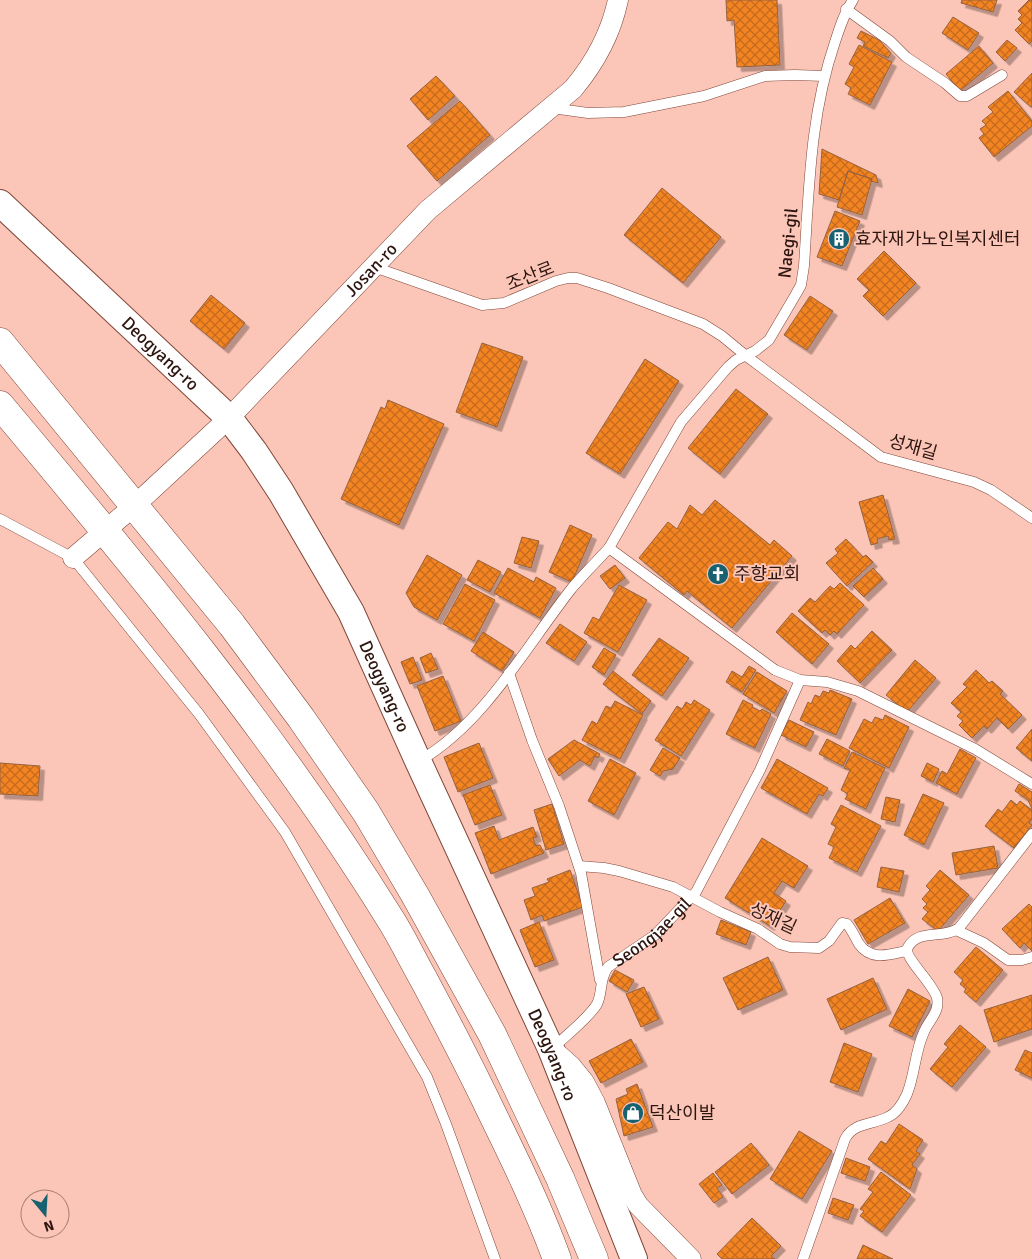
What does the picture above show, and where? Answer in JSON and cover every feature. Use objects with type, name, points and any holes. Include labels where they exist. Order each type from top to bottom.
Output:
[{"type":"main road","points":[[0,342],[232,625],[301,718],[366,812],[415,895],[492,1034],[560,1178],[594,1259]]},
{"type":"main road","points":[[0,405],[106,530],[282,756],[391,919],[464,1055],[528,1187],[557,1259]]},
{"type":"street","name":"Josan-ro","points":[[72,558],[134,506],[229,418],[428,210],[573,89],[592,63],[610,27],[618,0]]},
{"type":"street","name":"Deogyang-ro","points":[[0,203],[229,418],[281,492],[351,612],[551,1049],[634,1259]]},
{"type":"street","points":[[551,1049],[571,1066],[584,1082],[638,1205],[691,1259]]},
{"type":"lane","name":"Naegi-gil","points":[[609,548],[681,422],[732,364],[770,340],[801,284],[817,110],[824,76],[846,10],[853,0]]},
{"type":"lane","points":[[846,10],[890,41],[906,57],[945,83],[960,96],[967,96],[1002,75]]},
{"type":"lane","points":[[552,108],[588,114],[624,112],[704,96],[766,76],[824,76]]},
{"type":"lane","name":"조산로","points":[[374,267],[482,305],[504,304],[556,281],[577,278],[704,324],[745,355]]},
{"type":"lane","name":"성재길","points":[[745,355],[881,457],[974,482],[991,490],[1032,518]]},
{"type":"lane","points":[[0,519],[72,558],[199,714],[285,832],[427,1077],[495,1259]]},
{"type":"lane","points":[[418,761],[446,742],[462,728],[509,673],[573,587],[609,548],[775,670],[800,680],[827,682],[858,691],[975,749],[1032,784]]},
{"type":"lane","points":[[509,673],[532,740],[559,806],[579,866],[600,984]]},
{"type":"lane","name":"Seongjae-gil","points":[[551,1049],[592,1011],[597,1004],[603,973],[608,967],[655,935],[696,892],[760,770],[800,680]]},
{"type":"lane","points":[[803,1259],[848,1133],[860,1125],[888,1117],[902,1103],[907,1093],[924,1032],[937,1011],[937,1000],[934,991],[928,979],[908,956],[906,951],[908,946],[926,934],[944,934],[956,930],[1032,834]]},
{"type":"lane","points":[[579,866],[604,868],[646,878],[692,896]]},
{"type":"lane","name":"성재길","points":[[692,896],[720,912],[758,929],[780,944],[790,947],[819,948],[829,942],[842,923],[847,924],[859,944],[874,956],[906,951]]},
{"type":"lane","points":[[956,930],[984,943],[1008,960],[1022,960],[1032,957]]},
{"type":"building","points":[[726,0],[777,0],[780,65],[737,67],[734,20],[727,21]]},
{"type":"building","points":[[962,0],[997,0],[993,12],[961,3]]},
{"type":"building","points":[[1029,0],[1032,0],[1032,41],[1029,44],[1015,30],[1022,23],[1018,19],[1022,15],[1018,11]]},
{"type":"building","points":[[953,17],[979,33],[968,50],[942,33]]},
{"type":"building","points":[[861,31],[879,40],[891,53],[888,58],[863,46],[865,42],[857,38]]},
{"type":"building","points":[[1007,40],[1017,48],[1005,61],[996,52]]},
{"type":"building","points":[[859,45],[892,62],[870,105],[848,94],[851,88],[845,84],[854,67],[849,64]]},
{"type":"building","points":[[979,46],[993,63],[960,91],[946,74]]},
{"type":"building","points":[[1032,73],[1032,106],[1031,107],[1014,92]]},
{"type":"building","points":[[436,76],[455,96],[428,120],[410,99]]},
{"type":"building","points":[[1008,91],[1032,121],[1032,126],[994,157],[979,138],[984,134],[980,129],[986,125],[982,121],[993,112],[988,107]]},
{"type":"building","points":[[460,101],[490,135],[437,181],[407,146]]},
{"type":"building","points":[[822,149],[876,175],[878,183],[848,171],[839,200],[819,194]]},
{"type":"building","points":[[848,171],[872,179],[862,215],[837,207]]},
{"type":"building","points":[[662,188],[721,237],[683,283],[624,235]]},
{"type":"building","name":"효자재가노인복지센터","points":[[835,211],[860,221],[842,266],[817,257]]},
{"type":"building","points":[[884,251],[916,283],[883,316],[863,296],[869,290],[857,279]]},
{"type":"building","points":[[211,295],[245,323],[224,349],[190,321]]},
{"type":"building","points":[[810,296],[833,311],[807,350],[784,335]]},
{"type":"building","points":[[482,343],[523,357],[497,427],[456,412]]},
{"type":"building","points":[[645,359],[679,381],[620,474],[586,453]]},
{"type":"building","points":[[736,389],[768,414],[720,474],[688,448]]},
{"type":"building","points":[[388,400],[444,424],[399,525],[341,499],[381,407],[385,409]]},
{"type":"building","points":[[883,495],[895,539],[889,540],[888,536],[877,539],[878,543],[871,545],[859,502]]},
{"type":"building","name":"주향교회","points":[[715,500],[770,545],[774,540],[792,556],[732,628],[687,591],[684,595],[639,558],[668,522],[677,529],[690,505],[702,515]]},
{"type":"building","points":[[570,525],[592,535],[572,582],[549,572]]},
{"type":"building","points":[[522,537],[539,541],[531,568],[514,563]]},
{"type":"building","points":[[846,539],[863,557],[866,555],[873,562],[847,586],[826,563],[838,553],[835,549]]},
{"type":"building","points":[[427,555],[462,575],[437,620],[414,607],[406,593]]},
{"type":"building","points":[[478,560],[501,572],[490,592],[467,580]]},
{"type":"building","points":[[615,565],[625,578],[610,589],[600,576]]},
{"type":"building","points":[[508,568],[534,582],[536,577],[556,588],[540,618],[494,593]]},
{"type":"building","points":[[873,568],[883,579],[864,597],[853,586]]},
{"type":"building","points":[[840,583],[864,605],[837,634],[834,631],[830,635],[825,630],[822,633],[798,611],[810,598],[815,602],[830,586],[834,589]]},
{"type":"building","points":[[465,584],[495,600],[474,641],[443,624]]},
{"type":"building","points":[[619,585],[647,600],[618,652],[584,633],[593,617],[599,620]]},
{"type":"building","points":[[792,613],[829,644],[812,664],[776,632]]},
{"type":"building","points":[[560,624],[587,642],[574,661],[546,643]]},
{"type":"building","points":[[872,631],[892,650],[860,683],[837,661],[851,645],[855,649]]},
{"type":"building","points":[[483,632],[514,652],[502,671],[471,651]]},
{"type":"building","points":[[659,638],[689,658],[662,696],[632,675]]},
{"type":"building","points":[[604,648],[616,655],[604,675],[592,667]]},
{"type":"building","points":[[431,653],[438,669],[426,673],[420,658]]},
{"type":"building","points":[[413,657],[422,680],[410,684],[401,662]]},
{"type":"building","points":[[915,660],[936,678],[907,712],[886,695]]},
{"type":"building","points":[[749,666],[756,670],[742,692],[726,682],[732,671],[742,677]]},
{"type":"building","points":[[976,670],[989,683],[992,681],[1003,691],[1000,694],[1022,715],[1008,729],[997,718],[987,729],[984,726],[972,738],[959,725],[963,721],[957,716],[961,712],[951,703],[967,687],[963,684]]},
{"type":"building","points":[[613,671],[651,701],[642,714],[603,684]]},
{"type":"building","points":[[757,672],[787,691],[774,713],[743,694]]},
{"type":"building","points":[[443,676],[461,721],[435,731],[417,686]]},
{"type":"building","points":[[830,690],[852,699],[836,735],[800,720],[808,702],[811,704],[815,695],[820,697],[823,691],[829,693]]},
{"type":"building","points":[[694,700],[710,710],[681,756],[655,740],[677,706],[682,709],[686,702],[691,705]]},
{"type":"building","points":[[743,700],[760,711],[762,709],[771,714],[755,748],[726,734]]},
{"type":"building","points":[[615,701],[643,715],[620,759],[582,740],[592,721],[597,724],[606,706],[611,708]]},
{"type":"building","points":[[885,715],[909,727],[889,768],[849,748],[864,719],[872,723],[875,717],[883,720]]},
{"type":"building","points":[[789,720],[814,732],[806,747],[781,735]]},
{"type":"building","points":[[1032,729],[1032,761],[1016,748]]},
{"type":"building","points":[[827,739],[850,751],[843,766],[819,754]]},
{"type":"building","points":[[574,740],[600,754],[598,758],[595,756],[590,766],[580,760],[559,776],[548,759]]},
{"type":"building","points":[[479,743],[493,778],[458,792],[444,757]]},
{"type":"building","points":[[663,748],[680,758],[673,769],[663,771],[660,776],[650,770]]},
{"type":"building","points":[[960,749],[976,758],[957,794],[936,783],[942,771],[947,774]]},
{"type":"building","points":[[852,752],[885,768],[866,809],[845,799],[848,794],[841,790],[850,770],[844,768]]},
{"type":"building","points":[[610,759],[636,773],[614,815],[588,801]]},
{"type":"building","points":[[777,759],[828,788],[823,796],[819,794],[807,814],[761,788]]},
{"type":"building","points":[[0,763],[40,766],[38,796],[0,794]]},
{"type":"building","points":[[927,763],[939,769],[933,782],[921,776]]},
{"type":"building","points":[[1019,784],[1032,792],[1032,809],[1028,800],[1015,791]]},
{"type":"building","points":[[490,785],[502,815],[475,825],[463,795]]},
{"type":"building","points":[[923,794],[944,803],[924,845],[904,835]]},
{"type":"building","points":[[886,797],[900,800],[895,822],[881,819]]},
{"type":"building","points":[[1011,800],[1017,805],[1020,801],[1032,810],[1032,819],[1029,823],[1032,825],[1014,848],[985,826],[998,809],[1002,812]]},
{"type":"building","points":[[552,804],[564,844],[546,850],[534,810]]},
{"type":"building","points":[[841,805],[881,826],[857,872],[829,858],[834,847],[828,844],[836,827],[831,824]]},
{"type":"building","points":[[494,826],[499,840],[533,827],[537,837],[533,838],[536,846],[540,845],[544,853],[491,874],[475,833]]},
{"type":"building","points":[[762,838],[808,866],[794,888],[782,881],[774,893],[786,901],[770,926],[725,898]]},
{"type":"building","points":[[994,846],[998,868],[956,875],[952,853]]},
{"type":"building","points":[[881,867],[904,871],[899,892],[877,887]]},
{"type":"building","points":[[570,870],[583,907],[544,921],[542,915],[531,920],[524,900],[535,896],[532,888],[549,882],[547,879]]},
{"type":"building","points":[[940,870],[969,895],[938,931],[922,919],[928,912],[923,908],[927,904],[922,899],[930,890],[926,886]]},
{"type":"building","points":[[890,898],[905,923],[868,944],[854,920]]},
{"type":"building","points":[[1029,904],[1032,907],[1032,951],[1024,943],[1020,948],[1002,929]]},
{"type":"building","points":[[721,920],[751,932],[746,945],[716,934]]},
{"type":"building","points":[[539,922],[554,960],[535,967],[520,930]]},
{"type":"building","points":[[976,947],[1003,970],[976,1002],[964,992],[966,989],[960,984],[963,980],[954,972]]},
{"type":"building","points":[[768,957],[783,990],[738,1010],[723,978]]},
{"type":"building","points":[[615,970],[634,980],[627,992],[609,981]]},
{"type":"building","points":[[873,978],[887,1009],[841,1030],[827,999]]},
{"type":"building","points":[[644,987],[659,1019],[641,1027],[626,994]]},
{"type":"building","points":[[908,989],[930,1001],[912,1037],[889,1026]]},
{"type":"building","points":[[1032,995],[1032,1029],[994,1042],[984,1010]]},
{"type":"building","points":[[960,1025],[986,1047],[952,1087],[930,1069],[948,1047],[944,1044]]},
{"type":"building","points":[[631,1039],[643,1062],[601,1083],[589,1061]]},
{"type":"building","points":[[844,1043],[872,1054],[858,1092],[830,1082]]},
{"type":"building","points":[[1025,1050],[1032,1053],[1032,1078],[1015,1070]]},
{"type":"building","points":[[637,1084],[653,1127],[624,1136],[616,1099],[628,1094],[626,1089]]},
{"type":"building","points":[[899,1124],[923,1140],[916,1151],[920,1154],[912,1165],[917,1169],[910,1189],[868,1159],[881,1141],[886,1144]]},
{"type":"building","points":[[799,1131],[832,1151],[802,1199],[770,1179]]},
{"type":"building","points":[[751,1143],[769,1165],[732,1194],[715,1172]]},
{"type":"building","points":[[846,1158],[870,1167],[865,1181],[841,1173]]},
{"type":"building","points":[[881,1172],[911,1195],[882,1232],[860,1216],[864,1211],[860,1209],[873,1192],[868,1189]]},
{"type":"building","points":[[713,1173],[722,1185],[717,1188],[723,1197],[714,1203],[699,1184]]},
{"type":"building","points":[[833,1198],[854,1205],[848,1220],[828,1213]]},
{"type":"building","points":[[752,1218],[781,1246],[771,1256],[775,1259],[722,1259],[717,1254]]},
{"type":"building","points":[[863,1245],[893,1259],[857,1259]]},
{"type":"place","name":"효자재가노인복지센터","points":[[839,239]]},
{"type":"place","name":"주향교회","points":[[718,574]]},
{"type":"place","name":"덕산이발","points":[[633,1113]]}]
